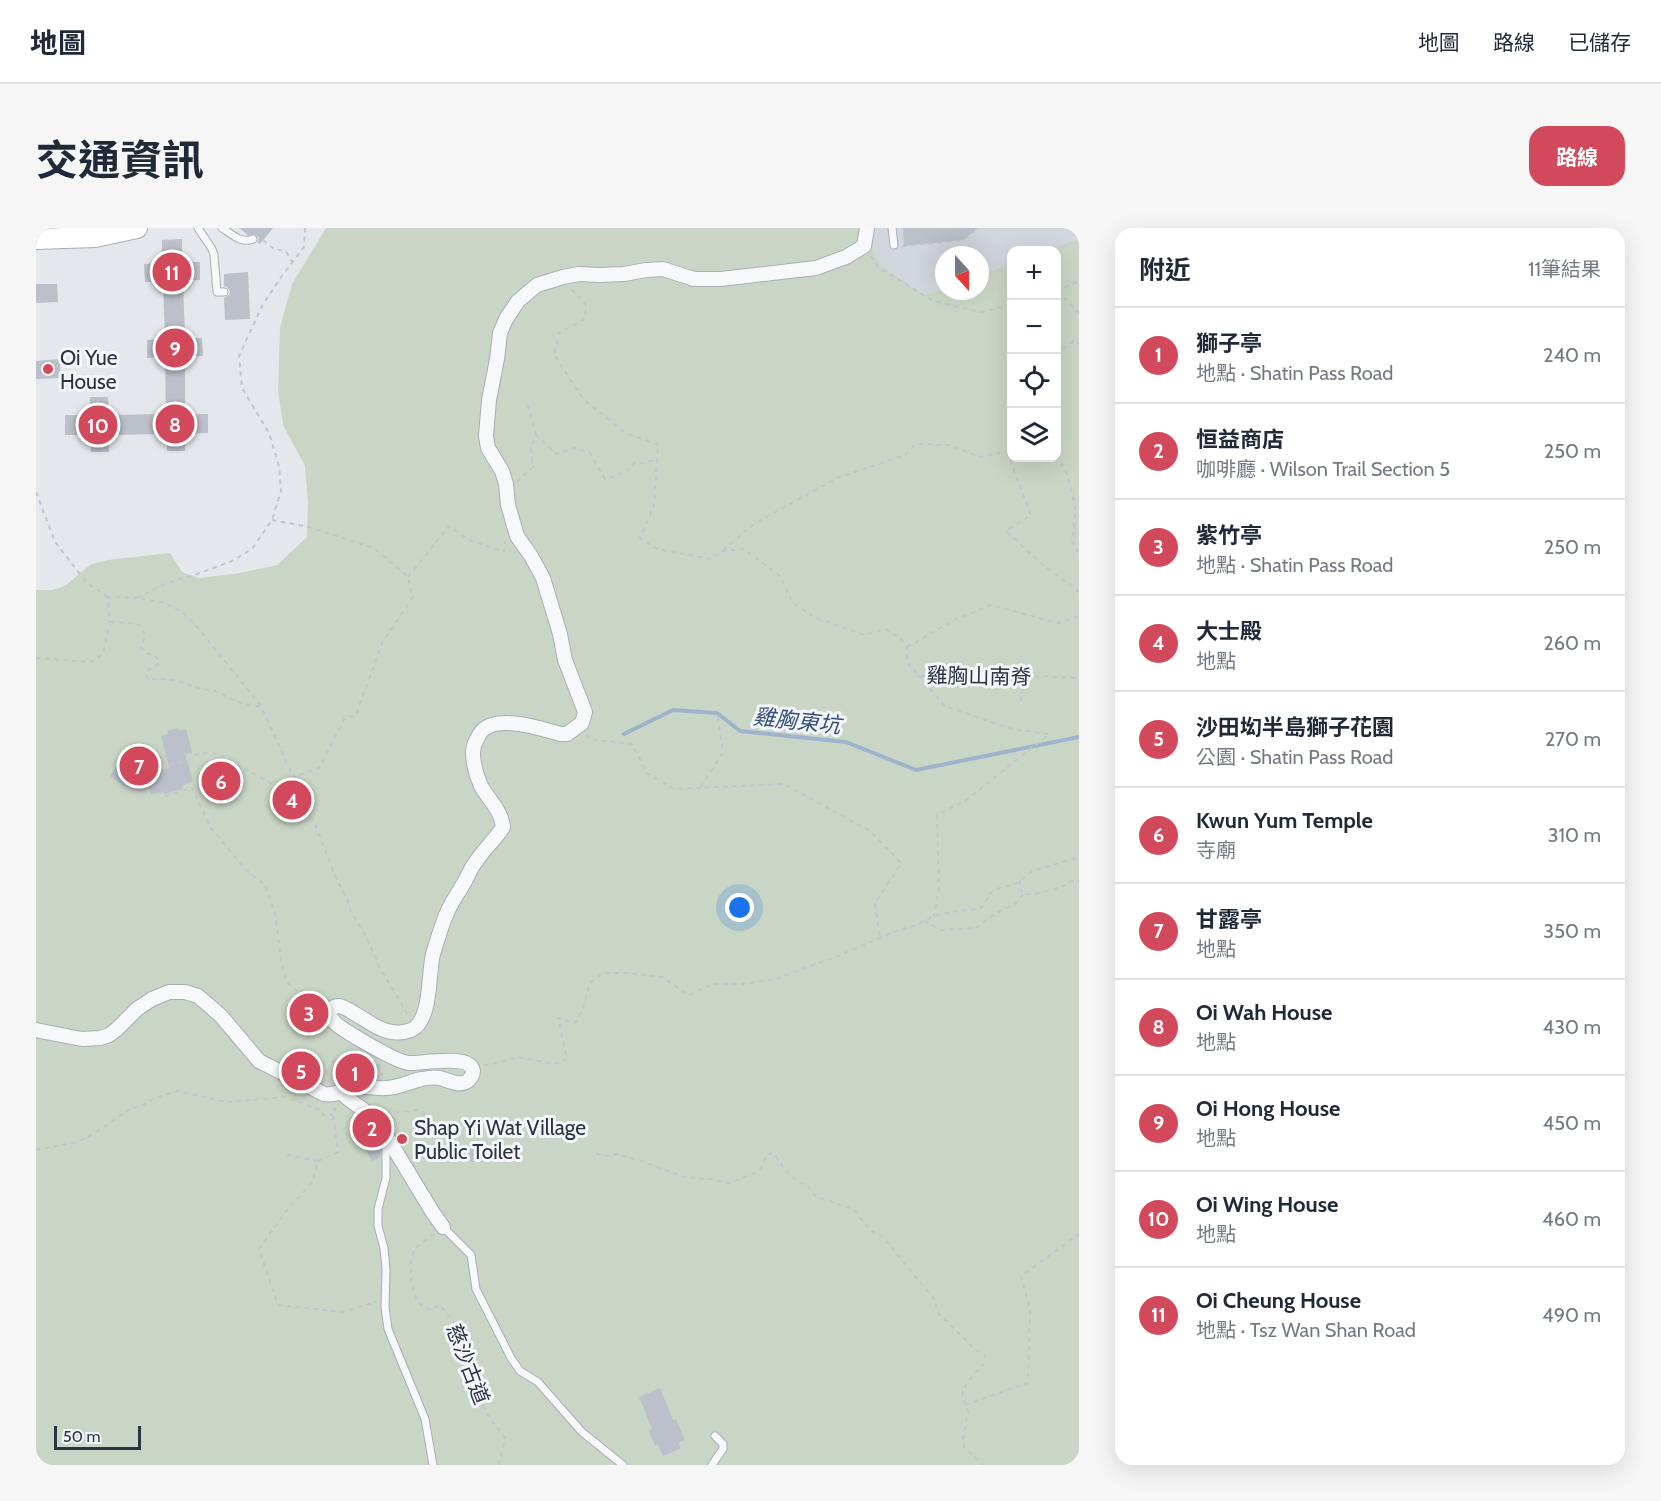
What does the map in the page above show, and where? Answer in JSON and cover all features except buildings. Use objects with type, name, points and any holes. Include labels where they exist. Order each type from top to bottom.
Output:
[{"type":"main road","points":[[36,239],[95,237],[136,228]]},
{"type":"street","points":[[337,1086],[386,1089],[420,1079],[440,1078],[459,1083],[469,1080],[473,1073],[465,1062],[441,1060],[402,1063],[337,1024],[328,1014],[330,1009],[340,1006],[368,1023],[388,1031],[404,1032],[416,1027],[423,1018],[432,956],[446,913],[473,865],[497,837],[502,827],[502,819],[482,787],[474,769],[473,745],[482,731],[498,723],[517,724],[567,734],[582,723],[585,712],[565,660],[560,634],[543,578],[517,536],[502,471],[488,448],[486,436],[489,400],[500,333],[506,319],[518,301],[537,285],[563,277],[579,274],[624,274],[663,269],[694,279],[721,279],[816,268],[846,257],[864,246],[867,228]]},
{"type":"street","points":[[36,1030],[82,1039],[100,1038],[117,1029],[137,1009],[152,999],[169,992],[185,992],[198,996],[221,1016],[259,1061],[324,1094],[334,1095],[337,1086]]},
{"type":"street","points":[[337,1086],[350,1101],[378,1122],[443,1227]]},
{"type":"lane","points":[[198,228],[214,255],[217,292],[224,292]]},
{"type":"lane","points":[[222,228],[239,239],[249,241],[254,239]]},
{"type":"lane","points":[[892,228],[894,245]]},
{"type":"lane","points":[[386,1135],[386,1178],[378,1209],[378,1226],[384,1248],[388,1329],[425,1419],[433,1465]]},
{"type":"lane","points":[[443,1227],[471,1255],[476,1289],[520,1371],[538,1382],[582,1432],[623,1465]]},
{"type":"lane","points":[[712,1465],[723,1449],[723,1444],[715,1436]]},
{"type":"path","points":[[137,598],[165,584],[232,561],[252,549],[272,520],[280,491],[279,466],[268,433],[242,388],[239,356],[262,306],[304,247],[304,228]]},
{"type":"path","points":[[894,245],[963,240],[978,228]]},
{"type":"path","points":[[263,240],[273,249],[286,251],[292,262]]},
{"type":"path","points":[[864,246],[878,267],[933,301],[981,312],[1007,306]]},
{"type":"path","points":[[528,405],[536,435],[556,454],[575,448],[590,453],[605,479],[628,471],[635,462],[643,463],[657,459],[658,445],[626,433],[584,400],[554,355],[559,333],[585,319],[586,305],[563,277]]},
{"type":"path","points":[[1061,289],[1079,281]]},
{"type":"path","points":[[1061,295],[1079,313]]},
{"type":"path","points":[[1057,354],[1073,341],[1079,344]]},
{"type":"path","points":[[507,491],[533,467],[531,449],[536,435]]},
{"type":"path","points":[[711,559],[754,524],[837,478],[905,455],[916,444],[948,445],[980,457],[1007,453]]},
{"type":"path","name":"雞胸山南脊","points":[[657,459],[654,505],[640,538],[657,549],[711,559],[723,551],[744,549],[780,576],[792,602],[816,618],[865,635],[885,629],[900,638],[907,647],[907,662],[918,675],[941,680],[967,672],[975,676],[1079,678]]},
{"type":"path","points":[[1011,462],[1031,515],[1006,531],[1043,565],[1079,592]]},
{"type":"path","points":[[1060,462],[1067,474],[1076,511],[1072,541],[1079,553]]},
{"type":"path","points":[[36,492],[55,542],[87,583],[108,597],[162,602],[184,613],[261,706],[316,827],[351,912],[365,934],[380,968],[416,1027]]},
{"type":"path","points":[[272,520],[309,527],[374,548],[408,578],[413,597],[383,641],[356,715],[345,718],[319,768],[293,777]]},
{"type":"path","points":[[408,578],[449,526],[469,540],[504,552],[506,535]]},
{"type":"path","points":[[36,658],[90,662],[103,654],[110,622],[108,597]]},
{"type":"path","points":[[907,647],[956,620],[991,605],[1058,623],[1079,616]]},
{"type":"path","points":[[110,622],[135,624],[142,627],[145,636],[141,648],[149,654],[155,654],[159,662],[147,670],[148,681],[157,678],[183,681],[221,694],[227,699],[253,707],[261,706]]},
{"type":"path","points":[[918,675],[945,706],[1011,729],[1049,734],[966,801],[937,815],[939,889],[934,916]]},
{"type":"path","points":[[1021,701],[1024,677]]},
{"type":"path","points":[[700,788],[723,752],[717,713]]},
{"type":"path","points":[[582,723],[589,739],[632,744],[647,773],[674,789],[784,784],[870,831],[901,863],[875,903],[880,938]]},
{"type":"path","points":[[143,763],[170,764],[185,762],[197,754],[218,754],[289,793],[299,790]]},
{"type":"path","points":[[165,796],[192,788],[211,828],[245,868],[265,885],[276,919],[280,961],[286,980],[291,987],[307,997]]},
{"type":"path","points":[[470,1066],[518,1058],[554,1064],[567,1059],[558,1018],[575,1023],[582,1011],[590,983],[603,973],[662,977],[689,995],[713,984],[743,984],[776,979],[934,916],[980,909],[993,890],[1014,884],[1033,871],[1079,857]]},
{"type":"path","points":[[1020,880],[1023,894]]},
{"type":"path","points":[[1023,894],[1030,895],[1066,886],[1071,881],[1079,881]]},
{"type":"path","points":[[924,921],[942,930],[976,928],[995,914],[1017,903],[1023,894]]},
{"type":"path","points":[[337,1086],[338,1074],[333,1062],[352,1054],[349,1046],[345,1047]]},
{"type":"path","points":[[285,1057],[296,1050],[307,1050],[320,1062],[337,1086]]},
{"type":"path","points":[[338,1074],[359,1059],[387,1068]]},
{"type":"path","points":[[36,1150],[55,1148],[82,1139],[131,1107],[140,1107],[155,1098],[178,1090],[227,1102],[285,1097],[321,1110],[323,1115],[333,1115],[338,1152],[318,1161],[287,1155]]},
{"type":"path","points":[[371,1115],[418,1110],[448,1133],[468,1131],[488,1145],[521,1147]]},
{"type":"path","points":[[596,1153],[604,1156],[616,1154],[638,1160],[684,1178],[710,1179],[729,1183],[755,1173],[770,1153],[776,1156],[784,1169],[797,1181],[808,1186],[815,1196],[853,1209],[871,1231],[880,1235],[935,1300],[937,1312],[975,1349],[985,1355],[984,1364],[967,1383],[962,1394],[968,1412],[963,1438],[964,1447],[983,1465]]},
{"type":"path","points":[[318,1161],[312,1183],[287,1210],[259,1249],[278,1305],[342,1312],[385,1299]]},
{"type":"path","name":"慈沙古道","points":[[443,1227],[414,1249],[410,1283],[418,1303],[431,1310],[440,1305],[454,1322],[469,1360],[473,1385],[488,1414],[505,1438],[500,1465]]},
{"type":"path","points":[[965,1404],[1028,1383],[1030,1310],[1021,1276],[1079,1234]]},
{"type":"shaded area","points":[[872,228],[1079,228],[1079,239],[1059,246],[1007,246],[1007,265],[989,272],[989,246],[935,246],[935,291],[924,295],[881,265],[874,252]]},
{"type":"green space","points":[[326,228],[872,228],[874,252],[881,265],[924,295],[935,291],[935,300],[989,300],[989,272],[1007,265],[1007,462],[1061,462],[1061,246],[1059,246],[1079,239],[1079,1465],[36,1465],[36,590],[53,590],[66,585],[90,565],[108,560],[170,553],[182,572],[199,578],[240,573],[277,565],[307,537],[308,503],[305,466],[283,425],[278,390],[280,328],[292,284]]},
{"type":"waterway","name":"雞胸東坑","points":[[624,734],[673,710],[717,713],[740,731],[846,742],[916,770],[1079,737]]},
{"type":"place","name":"Oi Cheung House","points":[[172,272]]},
{"type":"place","name":"Oi Hong House","points":[[175,348]]},
{"type":"place","name":"Oi Yue House","points":[[48,369]]},
{"type":"place","name":"Oi Wah House","points":[[175,424]]},
{"type":"place","name":"Oi Wing House","points":[[98,425]]},
{"type":"place","name":"甘露亭","points":[[139,766]]},
{"type":"place","name":"Kwun Yum Temple","points":[[221,781]]},
{"type":"place","name":"大士殿","points":[[292,800]]},
{"type":"place","name":"紫竹亭","points":[[309,1013]]},
{"type":"place","name":"沙田㘭半島獅子花園","points":[[301,1071]]},
{"type":"place","name":"獅子亭","points":[[355,1073]]},
{"type":"place","name":"恒益商店","points":[[372,1128]]},
{"type":"place","name":"Shap Yi Wat Village Public Toilet","points":[[402,1139]]}]
